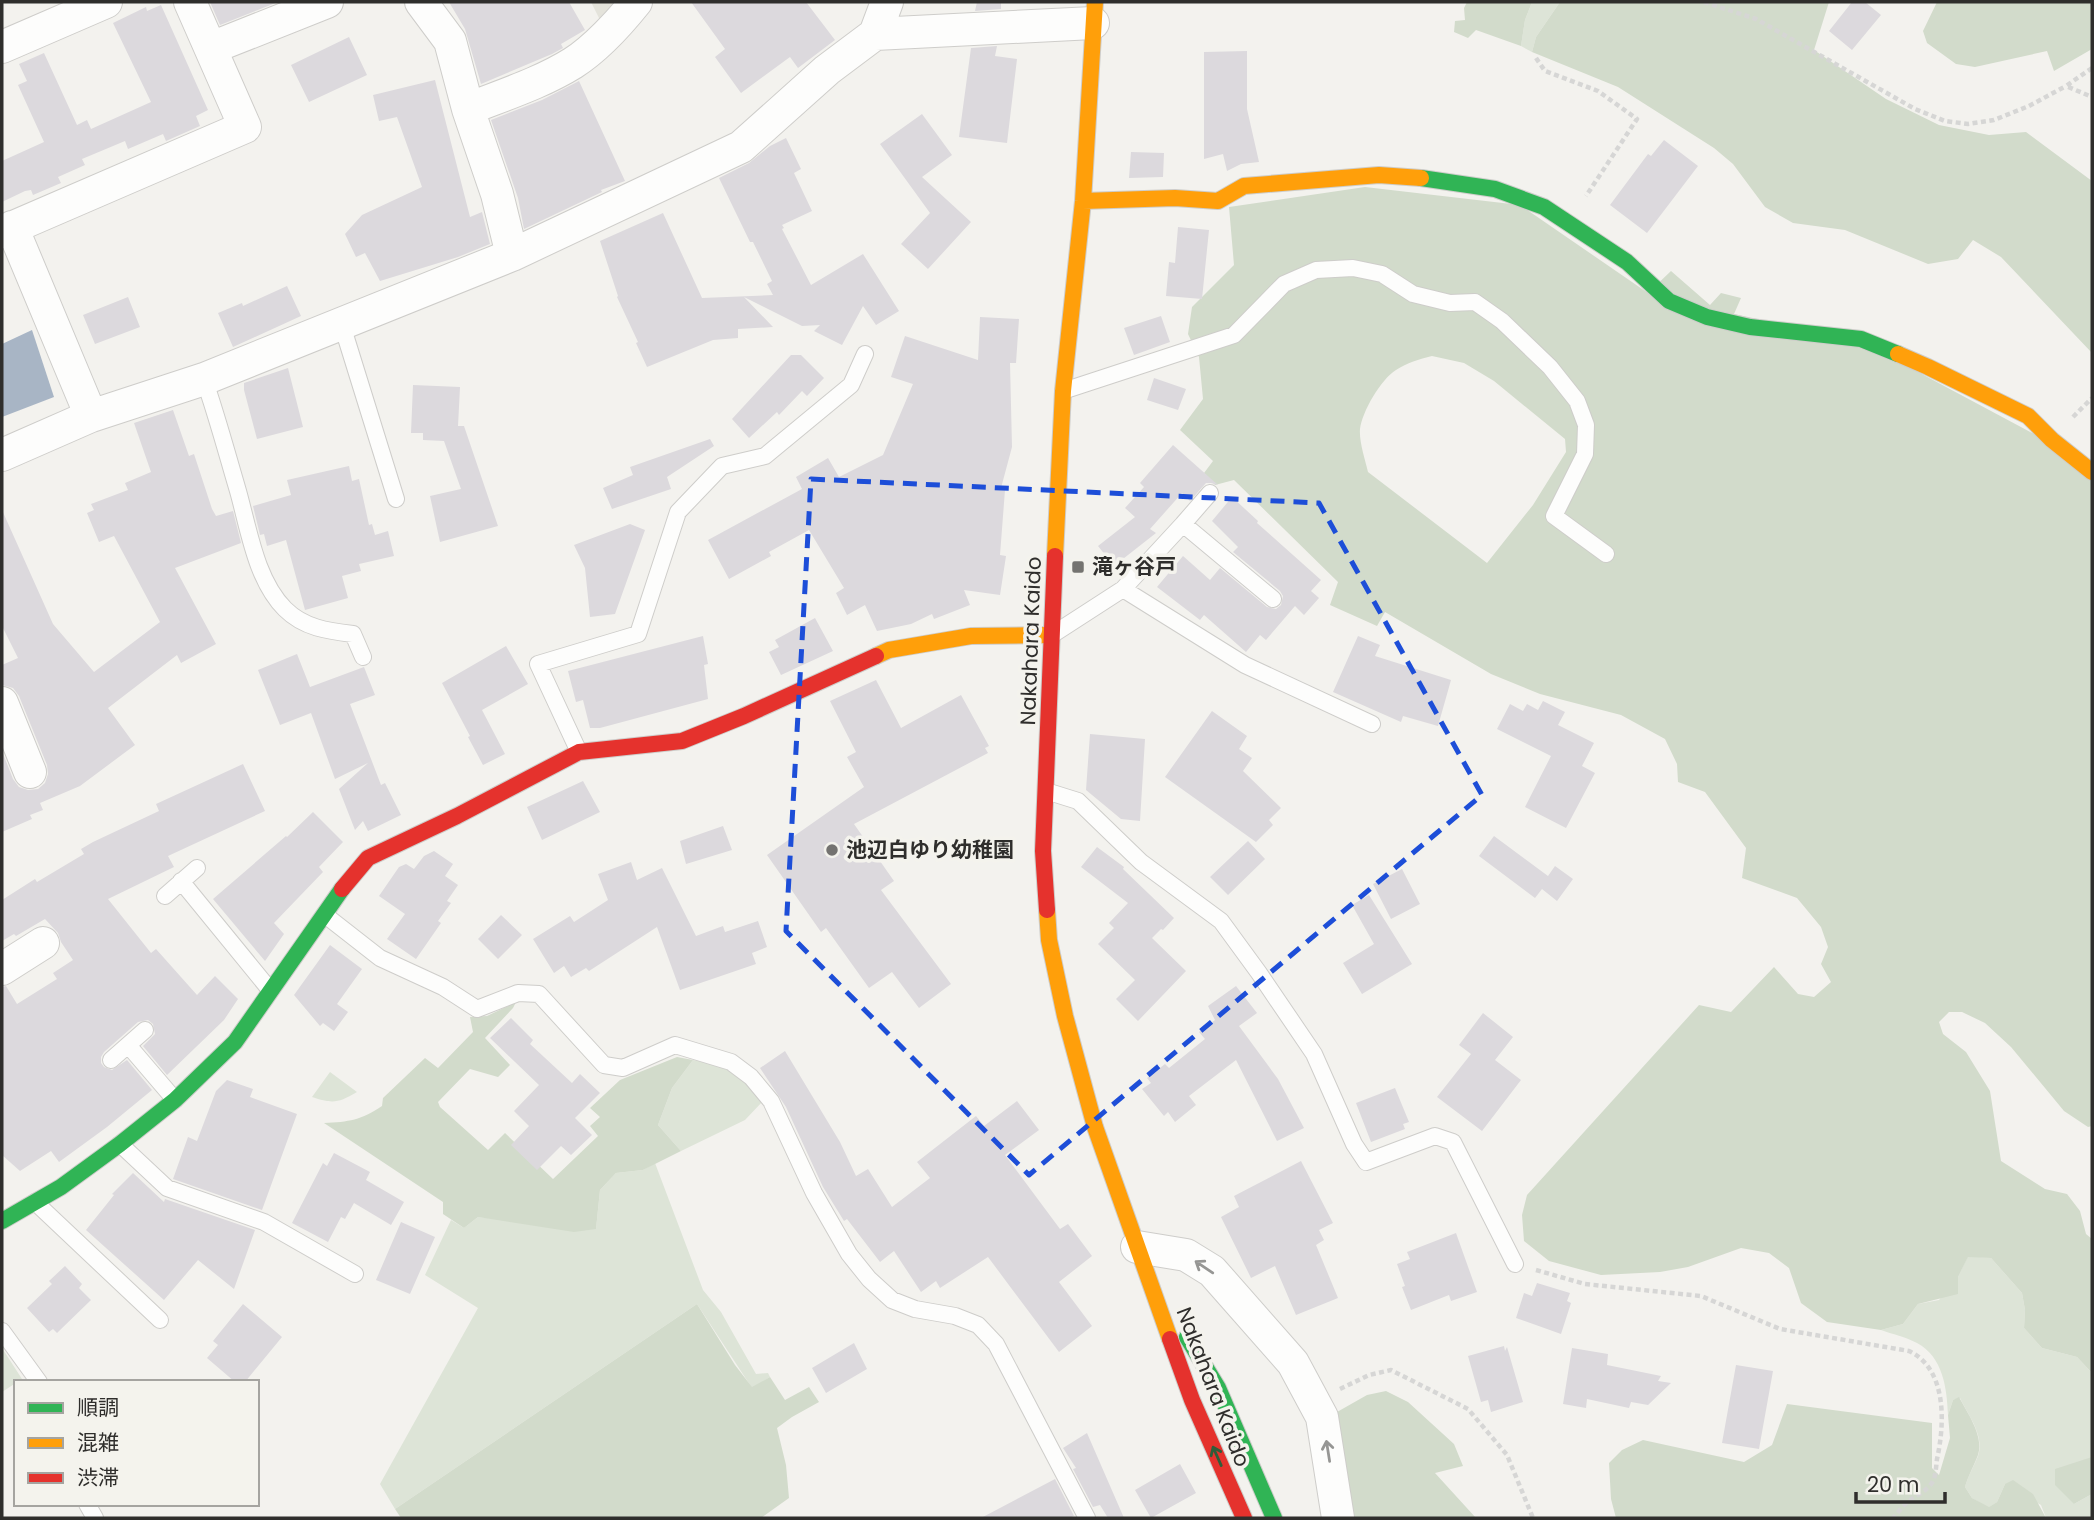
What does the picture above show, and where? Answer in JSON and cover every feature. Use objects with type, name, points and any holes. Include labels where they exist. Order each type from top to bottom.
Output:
[{"type":"street","points":[[2,47],[106,2]]},
{"type":"street","points":[[91,416],[7,230],[245,127],[190,2]]},
{"type":"street","points":[[211,48],[327,2]]},
{"type":"street","points":[[421,2],[450,41],[468,109],[497,194],[512,255]]},
{"type":"street","points":[[468,109],[545,78],[575,62],[636,2]]},
{"type":"street","points":[[875,34],[887,2]]},
{"type":"street","points":[[2,455],[91,416],[204,379],[512,255],[741,147],[827,70],[875,34],[1094,12]]},
{"type":"street","name":"Nakahara Kaido","points":[[1094,12],[1083,201],[1063,391],[1051,635],[1043,851],[1049,940],[1065,1016],[1095,1127],[1192,1400],[1244,1518]]},
{"type":"street","points":[[1083,201],[1175,198],[1218,201],[1244,186],[1379,175],[1432,179],[1495,190],[1544,207],[1627,262],[1669,301],[1707,317],[1750,327],[1861,339],[1928,367],[2028,416],[2092,472]]},
{"type":"street","points":[[2,1221],[61,1187],[120,1144],[174,1100],[235,1042],[345,885],[368,858],[457,816],[579,752],[681,741],[744,716],[889,650],[971,636],[1051,635]]},
{"type":"street","points":[[2,703],[30,772]]},
{"type":"street","points":[[2,969],[43,943]]},
{"type":"street","points":[[1142,1258],[1186,1255],[1212,1271],[1293,1363],[1322,1417],[1338,1518]]},
{"type":"street","name":"Nakahara Kaido","points":[[1142,1258],[1218,1388],[1274,1518]]},
{"type":"lane","points":[[1063,391],[1234,335],[1284,285],[1316,270],[1353,268],[1382,274],[1413,294],[1450,303],[1475,303],[1502,321],[1550,367],[1577,401],[1586,425],[1585,454],[1554,516],[1606,554]]},
{"type":"lane","points":[[342,325],[396,499]]},
{"type":"lane","points":[[579,752],[538,664],[638,634],[678,512],[722,466],[765,456],[851,385],[865,354]]},
{"type":"lane","points":[[204,379],[261,574],[284,609],[303,623],[324,631],[353,634],[363,657]]},
{"type":"lane","points":[[1051,635],[1123,589],[1210,493]]},
{"type":"lane","points":[[1183,524],[1273,599]]},
{"type":"lane","points":[[1123,589],[1245,665],[1372,724]]},
{"type":"lane","points":[[1046,791],[1078,801],[1141,862],[1221,921],[1314,1054],[1354,1144],[1366,1162],[1435,1136],[1453,1142],[1515,1264]]},
{"type":"lane","points":[[165,896],[197,868]]},
{"type":"lane","points":[[181,881],[271,992]]},
{"type":"lane","points":[[324,915],[380,958],[443,987],[477,1009],[518,993],[539,994],[604,1065],[623,1068],[675,1045],[731,1062],[751,1077],[771,1101],[814,1193],[849,1254],[869,1279],[892,1300],[915,1309],[955,1316],[978,1325],[996,1343],[1087,1518]]},
{"type":"lane","points":[[111,1060],[145,1030]]},
{"type":"lane","points":[[128,1045],[174,1100]]},
{"type":"lane","points":[[120,1144],[167,1188],[264,1222],[355,1274]]},
{"type":"lane","points":[[35,1202],[160,1320]]},
{"type":"lane","points":[[2,1331],[38,1380]]},
{"type":"path","points":[[1704,2],[1756,19],[1915,109],[1945,121],[1968,124],[1994,120],[2029,106],[2092,68]]},
{"type":"path","points":[[1536,58],[1545,71],[1598,91],[1637,119],[1582,200]]},
{"type":"path","points":[[2066,86],[2092,97]]},
{"type":"path","points":[[2071,420],[2092,398]]},
{"type":"path","points":[[1515,1264],[1586,1284],[1701,1296],[1780,1329],[1909,1351],[1920,1356],[1937,1382],[1941,1439],[1933,1480],[1893,1518]]},
{"type":"path","points":[[1314,1402],[1369,1375],[1391,1370],[1468,1409],[1507,1455],[1533,1518]]},
{"type":"highlighted area","points":[[811,479],[1319,503],[1482,795],[1029,1175],[786,931]]},
{"type":"shaded area","points":[[591,2],[622,2],[601,22]]},
{"type":"shaded area","points":[[1532,2],[1560,2],[1536,37],[1532,52],[1521,46],[1525,20]]},
{"type":"shaded area","points":[[693,1060],[716,1065],[732,1073],[763,1101],[745,1120],[681,1151],[658,1125],[672,1088]]},
{"type":"shaded area","points":[[330,1072],[357,1092],[335,1101],[312,1097]]},
{"type":"shaded area","points":[[655,1163],[703,1290],[721,1312],[756,1374],[768,1373],[770,1377],[752,1388],[697,1304],[395,1509],[380,1484],[478,1308],[425,1275],[451,1220],[464,1228],[478,1217],[596,1229],[600,1190],[616,1173],[643,1170]]},
{"type":"shaded area","points":[[1968,1256],[1991,1258],[2022,1293],[2024,1328],[2042,1348],[2077,1357],[2092,1373],[2092,1457],[2074,1504],[2092,1494],[2092,1518],[2046,1518],[2041,1505],[2005,1484],[1997,1502],[1988,1508],[1972,1498],[1965,1487],[1980,1448],[1975,1426],[1960,1398],[1953,1400],[1948,1415],[1945,1384],[1933,1356],[1917,1343],[1881,1330],[1903,1324],[1918,1304],[1939,1300],[1958,1277]]},
{"type":"shaded area","points":[[2,1348],[22,1379],[14,1380],[14,1384],[2,1392]]},
{"type":"green space","points":[[1467,2],[1532,2],[1525,20],[1521,46],[1476,30],[1468,38],[1454,32],[1455,21],[1465,20],[1464,8]]},
{"type":"green space","points":[[1560,2],[1829,2],[1814,50],[1886,99],[1939,125],[1989,135],[2026,132],[2092,181],[2092,353],[2001,257],[1973,240],[1958,259],[1928,264],[1845,230],[1793,223],[1765,207],[1733,164],[1714,148],[1618,87],[1532,52],[1536,37]]},
{"type":"green space","points":[[1937,2],[2092,2],[2092,49],[2054,71],[2047,51],[1975,67],[1956,64],[1927,43],[1923,31]]},
{"type":"green space","points":[[1365,187],[1520,205],[1648,293],[1671,271],[1710,305],[1721,293],[1741,298],[1734,314],[1860,341],[2092,465],[2092,1126],[2088,1127],[2064,1111],[2011,1047],[1985,1023],[1962,1012],[1949,1012],[1939,1022],[1943,1034],[1966,1052],[1990,1091],[2001,1161],[2045,1189],[2067,1194],[2080,1211],[2086,1234],[2092,1239],[2092,1373],[2077,1357],[2042,1348],[2024,1328],[2022,1293],[1991,1258],[1968,1257],[1958,1277],[1958,1294],[1918,1304],[1903,1324],[1881,1330],[1827,1322],[1801,1303],[1789,1268],[1769,1253],[1741,1248],[1688,1267],[1660,1272],[1601,1275],[1549,1261],[1524,1241],[1522,1215],[1527,1195],[1699,1005],[1731,1012],[1774,967],[1798,994],[1814,997],[1831,982],[1821,964],[1828,947],[1821,927],[1797,898],[1742,878],[1746,848],[1705,792],[1678,782],[1677,764],[1665,739],[1621,715],[1540,694],[1491,674],[1385,612],[1377,626],[1330,605],[1338,582],[1234,480],[1215,485],[1204,473],[1213,461],[1180,430],[1203,399],[1199,357],[1188,334],[1192,307],[1234,265],[1229,207]],"holes":[[[1432,356],[1464,363],[1494,381],[1565,439],[1566,452],[1533,505],[1487,563],[1368,472],[1360,439],[1360,429],[1368,405],[1390,374]]]},
{"type":"green space","points":[[516,1002],[485,1038],[510,1065],[498,1077],[470,1069],[438,1102],[440,1107],[488,1150],[505,1133],[553,1179],[598,1136],[590,1126],[600,1117],[590,1108],[620,1080],[677,1057],[693,1060],[672,1088],[658,1125],[681,1151],[643,1170],[616,1173],[600,1190],[596,1229],[574,1232],[478,1217],[464,1228],[443,1214],[443,1202],[324,1123],[354,1119],[382,1106],[383,1098],[425,1058],[438,1068],[473,1032],[470,1017],[487,1016]]},
{"type":"green space","points":[[697,1304],[752,1387],[770,1377],[785,1400],[809,1387],[819,1402],[777,1428],[786,1465],[789,1498],[761,1518],[401,1518],[395,1509]]},
{"type":"green space","points":[[1386,1391],[1408,1402],[1454,1444],[1463,1466],[1435,1473],[1476,1518],[1352,1518],[1330,1416],[1367,1395]]},
{"type":"green space","points":[[1959,1397],[1979,1440],[1978,1455],[1965,1487],[1972,1498],[1989,1507],[1997,1502],[2005,1484],[2013,1480],[2033,1494],[2046,1518],[1616,1518],[1611,1499],[1609,1463],[1622,1450],[1643,1440],[1744,1462],[1772,1445],[1787,1404],[1932,1423],[1932,1468],[1939,1475],[1950,1438],[1948,1415],[1953,1400]]},
{"type":"green space","points":[[2092,1457],[2092,1494],[2074,1504],[2055,1485],[2055,1469]]},
{"type":"water","points":[[32,330],[54,397],[2,417],[2,344]]},
{"type":"building","points":[[210,2],[278,2],[220,25]]},
{"type":"building","points":[[449,2],[569,2],[585,30],[561,44],[563,48],[552,54],[481,84],[465,29]]},
{"type":"building","points":[[691,2],[806,2],[835,40],[798,68],[790,57],[741,93],[715,57],[725,49]]},
{"type":"building","points":[[977,2],[1001,2],[1001,9],[975,11]]},
{"type":"building","points":[[1852,2],[1865,2],[1881,15],[1852,50],[1829,31]]},
{"type":"building","points":[[161,5],[208,110],[196,116],[200,126],[166,141],[163,134],[128,149],[125,141],[82,159],[85,165],[58,177],[61,183],[33,195],[31,190],[25,191],[2,202],[2,161],[44,142],[18,85],[27,81],[19,64],[44,53],[77,125],[87,120],[91,129],[151,102],[113,23],[146,7],[147,11]]},
{"type":"building","points":[[349,37],[367,75],[309,102],[291,65]]},
{"type":"building","points":[[997,46],[995,56],[1017,59],[1007,143],[959,137],[971,48]]},
{"type":"building","points":[[1247,51],[1247,109],[1259,162],[1241,164],[1227,171],[1223,154],[1204,159],[1204,52]]},
{"type":"building","points":[[435,80],[470,217],[482,212],[490,244],[458,257],[380,281],[365,253],[356,257],[345,234],[362,215],[422,187],[397,117],[379,121],[373,95]]},
{"type":"building","points":[[579,81],[625,181],[601,190],[602,192],[524,229],[518,198],[491,120],[542,100]]},
{"type":"building","points":[[922,114],[952,155],[922,177],[971,222],[928,269],[901,244],[930,213],[880,144]]},
{"type":"building","points":[[786,138],[801,169],[794,173],[812,211],[782,225],[782,229],[811,285],[863,254],[899,311],[876,325],[863,306],[842,345],[814,331],[820,325],[802,326],[744,297],[773,327],[738,329],[738,338],[713,340],[647,367],[617,297],[600,241],[663,213],[702,298],[773,295],[767,284],[772,281],[719,178],[749,163],[770,146]]},
{"type":"building","points":[[1664,140],[1698,166],[1647,233],[1610,205],[1648,154],[1651,156]]},
{"type":"building","points":[[1131,152],[1164,153],[1163,177],[1129,178]]},
{"type":"building","points":[[1178,227],[1209,230],[1202,299],[1166,296],[1169,262],[1175,263]]},
{"type":"building","points":[[287,286],[301,316],[233,347],[218,313],[242,303],[243,306]]},
{"type":"building","points":[[128,297],[140,327],[95,344],[83,315]]},
{"type":"building","points":[[1161,316],[1170,342],[1134,355],[1124,328]]},
{"type":"building","points":[[980,317],[1019,319],[1016,363],[1010,363],[1012,447],[1001,488],[1005,490],[1000,555],[1006,556],[1000,595],[964,590],[970,605],[934,619],[932,614],[911,624],[877,631],[865,605],[847,615],[836,593],[844,588],[809,530],[769,552],[771,556],[729,579],[708,540],[802,489],[796,477],[828,458],[839,477],[883,455],[913,384],[891,377],[905,336],[978,360]]},
{"type":"building","points":[[791,355],[801,355],[824,378],[807,396],[802,391],[779,415],[777,412],[749,438],[732,419]]},
{"type":"building","points":[[288,368],[303,427],[257,439],[244,383]]},
{"type":"building","points":[[1154,378],[1186,389],[1178,410],[1147,400]]},
{"type":"building","points":[[413,385],[460,387],[458,426],[464,426],[498,526],[440,542],[430,496],[461,489],[444,441],[423,440],[423,433],[411,433]]},
{"type":"building","points":[[173,410],[189,456],[194,454],[212,509],[216,516],[233,511],[241,543],[175,568],[216,644],[181,663],[177,655],[108,708],[135,745],[80,786],[40,803],[43,810],[30,815],[32,819],[2,832],[2,751],[19,787],[38,789],[45,783],[48,774],[47,765],[19,696],[13,688],[2,685],[2,665],[18,658],[2,626],[2,510],[53,624],[94,672],[160,622],[114,536],[99,542],[87,513],[94,510],[91,504],[128,490],[125,483],[151,472],[134,423]]},
{"type":"building","points":[[710,439],[714,446],[667,477],[671,489],[612,509],[603,488],[633,475],[630,467]]},
{"type":"building","points":[[1173,445],[1218,485],[1206,483],[1190,501],[1182,493],[1150,529],[1156,533],[1114,566],[1098,546],[1135,517],[1125,508],[1144,487],[1140,483]]},
{"type":"building","points":[[349,466],[352,481],[359,479],[369,525],[372,524],[375,535],[388,531],[394,556],[359,564],[361,571],[342,576],[348,598],[305,610],[286,540],[267,546],[264,534],[260,535],[253,506],[291,495],[287,480]]},
{"type":"building","points":[[1232,497],[1321,580],[1311,591],[1319,598],[1304,615],[1295,606],[1266,640],[1260,635],[1246,652],[1204,615],[1200,620],[1157,587],[1183,556],[1210,580],[1220,568],[1267,607],[1276,609],[1281,605],[1283,596],[1280,591],[1233,552],[1238,547],[1212,521]]},
{"type":"building","points":[[630,524],[645,530],[615,614],[590,617],[585,568],[574,545]]},
{"type":"building","points":[[815,618],[833,651],[781,675],[769,652],[779,647],[775,640]]},
{"type":"building","points":[[703,636],[708,664],[704,665],[708,699],[600,728],[590,728],[583,700],[576,702],[568,671]]},
{"type":"building","points":[[1358,636],[1380,645],[1375,656],[1451,680],[1438,726],[1403,716],[1401,722],[1333,692]]},
{"type":"building","points":[[506,646],[528,684],[482,710],[505,754],[483,765],[442,683]]},
{"type":"building","points":[[297,654],[310,687],[364,667],[375,695],[350,704],[381,785],[385,783],[401,815],[368,831],[363,821],[355,830],[339,789],[368,763],[335,779],[311,713],[280,725],[258,670]]},
{"type":"building","points":[[876,680],[901,728],[961,695],[989,746],[985,748],[988,753],[854,824],[894,881],[881,890],[951,984],[919,1008],[892,972],[869,988],[826,928],[821,932],[767,855],[864,787],[847,757],[856,752],[830,701]]},
{"type":"building","points":[[1543,701],[1565,712],[1558,725],[1594,743],[1582,766],[1595,773],[1566,828],[1525,807],[1551,756],[1497,729],[1510,704],[1523,711],[1527,704],[1538,710]]},
{"type":"building","points":[[1212,711],[1247,736],[1239,749],[1252,758],[1243,771],[1281,808],[1269,820],[1273,825],[1256,842],[1165,777]]},
{"type":"building","points":[[1090,734],[1145,739],[1140,821],[1121,819],[1086,790]]},
{"type":"building","points":[[243,764],[265,811],[168,856],[174,867],[108,899],[151,953],[156,949],[197,995],[215,976],[238,999],[224,1020],[167,1075],[143,1046],[155,1034],[153,1024],[148,1020],[138,1022],[104,1052],[101,1063],[112,1070],[127,1060],[152,1090],[59,1162],[51,1151],[20,1171],[2,1155],[2,987],[6,986],[17,1004],[57,979],[53,973],[73,960],[58,933],[45,919],[2,941],[2,900],[35,879],[37,882],[84,854],[81,849],[93,842],[159,811],[156,804]]},
{"type":"building","points":[[583,781],[600,812],[542,840],[527,807]]},
{"type":"building","points":[[313,812],[343,842],[319,867],[323,872],[274,923],[284,934],[265,961],[213,899]]},
{"type":"building","points":[[723,826],[732,850],[686,864],[680,841]]},
{"type":"building","points":[[1494,836],[1548,876],[1555,866],[1573,879],[1557,901],[1542,889],[1535,898],[1479,856]]},
{"type":"building","points":[[1248,841],[1265,859],[1228,895],[1210,877]]},
{"type":"building","points":[[1097,847],[1124,867],[1123,869],[1174,918],[1152,938],[1186,971],[1138,1021],[1116,999],[1135,980],[1098,944],[1114,928],[1109,923],[1128,903],[1081,867]]},
{"type":"building","points":[[434,851],[453,864],[445,876],[458,885],[447,901],[451,903],[438,921],[441,923],[416,959],[387,939],[405,914],[379,896],[399,867],[406,864],[414,869],[424,856]]},
{"type":"building","points":[[631,862],[637,880],[662,868],[696,936],[723,926],[725,932],[758,921],[767,947],[752,953],[756,964],[680,990],[657,927],[589,971],[586,968],[571,977],[564,966],[554,973],[533,939],[570,916],[574,922],[608,900],[598,874]]},
{"type":"building","points":[[1402,869],[1420,904],[1391,919],[1373,884]]},
{"type":"building","points":[[1369,895],[1412,964],[1362,994],[1343,963],[1374,944],[1352,905]]},
{"type":"building","points":[[501,915],[522,935],[498,959],[478,939]]},
{"type":"building","points":[[330,945],[362,969],[337,1004],[348,1012],[334,1031],[323,1023],[320,1026],[294,995]]},
{"type":"building","points":[[1236,986],[1257,1013],[1239,1026],[1278,1079],[1304,1128],[1277,1141],[1236,1060],[1189,1096],[1196,1105],[1175,1122],[1168,1112],[1164,1116],[1142,1089],[1151,1083],[1147,1078],[1165,1064],[1169,1068],[1205,1039],[1199,1032],[1215,1020],[1208,1006]]},
{"type":"building","points":[[1483,1013],[1513,1037],[1495,1060],[1521,1080],[1482,1131],[1437,1097],[1471,1054],[1459,1045]]},
{"type":"building","points":[[511,1018],[533,1040],[530,1044],[572,1083],[580,1074],[600,1093],[575,1118],[592,1135],[571,1155],[561,1146],[537,1170],[511,1145],[529,1126],[514,1111],[539,1085],[490,1038]]},
{"type":"building","points":[[785,1051],[840,1142],[856,1176],[868,1169],[892,1207],[930,1178],[917,1162],[976,1116],[984,1126],[1017,1101],[1039,1130],[1005,1155],[1060,1229],[1068,1224],[1092,1256],[1059,1282],[1092,1326],[1059,1352],[988,1257],[940,1288],[936,1281],[921,1292],[894,1251],[880,1262],[847,1219],[844,1221],[823,1187],[786,1107],[760,1068]]},
{"type":"building","points":[[227,1080],[253,1089],[250,1097],[297,1114],[262,1210],[173,1179],[188,1137],[197,1141],[216,1091]]},
{"type":"building","points":[[1395,1088],[1409,1122],[1403,1124],[1405,1129],[1371,1142],[1356,1103]]},
{"type":"building","points":[[334,1153],[370,1172],[366,1180],[404,1202],[391,1225],[354,1203],[345,1219],[341,1217],[328,1242],[292,1223],[323,1163],[327,1166]]},
{"type":"building","points":[[1301,1161],[1333,1223],[1319,1230],[1324,1240],[1316,1245],[1338,1298],[1296,1315],[1275,1266],[1251,1278],[1221,1217],[1239,1207],[1234,1196]]},
{"type":"building","points":[[133,1173],[164,1202],[165,1199],[255,1230],[234,1289],[198,1260],[164,1300],[86,1230],[114,1195],[112,1194]]},
{"type":"building","points":[[401,1222],[435,1237],[410,1294],[376,1280]]},
{"type":"building","points":[[1456,1233],[1477,1292],[1451,1301],[1449,1295],[1411,1310],[1397,1264],[1410,1259],[1407,1252]]},
{"type":"building","points":[[65,1266],[82,1284],[79,1288],[91,1300],[57,1333],[53,1329],[49,1332],[27,1308],[52,1284],[49,1281]]},
{"type":"building","points":[[1537,1283],[1570,1293],[1567,1301],[1571,1303],[1561,1334],[1516,1318],[1524,1293],[1532,1296]]},
{"type":"building","points":[[243,1304],[282,1337],[247,1380],[233,1380],[207,1358],[218,1345],[213,1341]]},
{"type":"building","points":[[854,1343],[867,1369],[826,1393],[812,1368]]},
{"type":"building","points":[[1504,1346],[1505,1351],[1507,1347],[1523,1402],[1491,1412],[1488,1400],[1481,1402],[1468,1356]]},
{"type":"building","points":[[1572,1348],[1608,1354],[1607,1365],[1661,1376],[1658,1381],[1671,1383],[1648,1405],[1631,1402],[1629,1408],[1587,1399],[1586,1408],[1563,1404]]},
{"type":"building","points":[[1736,1365],[1773,1371],[1759,1449],[1722,1443]]},
{"type":"building","points":[[1087,1433],[1124,1518],[1108,1518],[1100,1505],[1093,1507],[1073,1469],[1076,1468],[1063,1448]]},
{"type":"building","points":[[1180,1464],[1196,1493],[1151,1518],[1135,1490]]},
{"type":"building","points":[[1055,1479],[1074,1516],[981,1518]]},
{"type":"traffic: fast","points":[[1421,178],[1495,189],[1544,207],[1627,262],[1669,301],[1707,317],[1750,327],[1861,339],[1898,354]]},
{"type":"traffic: fast","points":[[2,1221],[61,1187],[120,1144],[175,1100],[235,1042],[342,889]]},
{"type":"traffic: fast","points":[[1187,1337],[1218,1388],[1274,1518]]},
{"type":"traffic: slow","points":[[1055,556],[1063,391],[1083,201],[1095,2]]},
{"type":"traffic: slow","points":[[1083,201],[1175,198],[1218,201],[1244,186],[1379,175],[1421,178]]},
{"type":"traffic: slow","points":[[1898,354],[2028,416],[2052,440],[2092,472]]},
{"type":"traffic: slow","points":[[876,656],[889,650],[971,636],[1051,635]]},
{"type":"traffic: slow","points":[[1047,910],[1049,940],[1065,1016],[1095,1127],[1170,1339]]},
{"type":"traffic: jam","points":[[1047,910],[1043,851],[1055,556]]},
{"type":"traffic: jam","points":[[342,889],[368,858],[457,816],[579,752],[682,741],[876,656]]},
{"type":"traffic: jam","points":[[1170,1339],[1192,1400],[1244,1518]]},
{"type":"place","name":"滝ヶ谷戸","points":[[1078,567]]},
{"type":"place","name":"池辺白ゆり幼稚園","points":[[832,850]]}]
